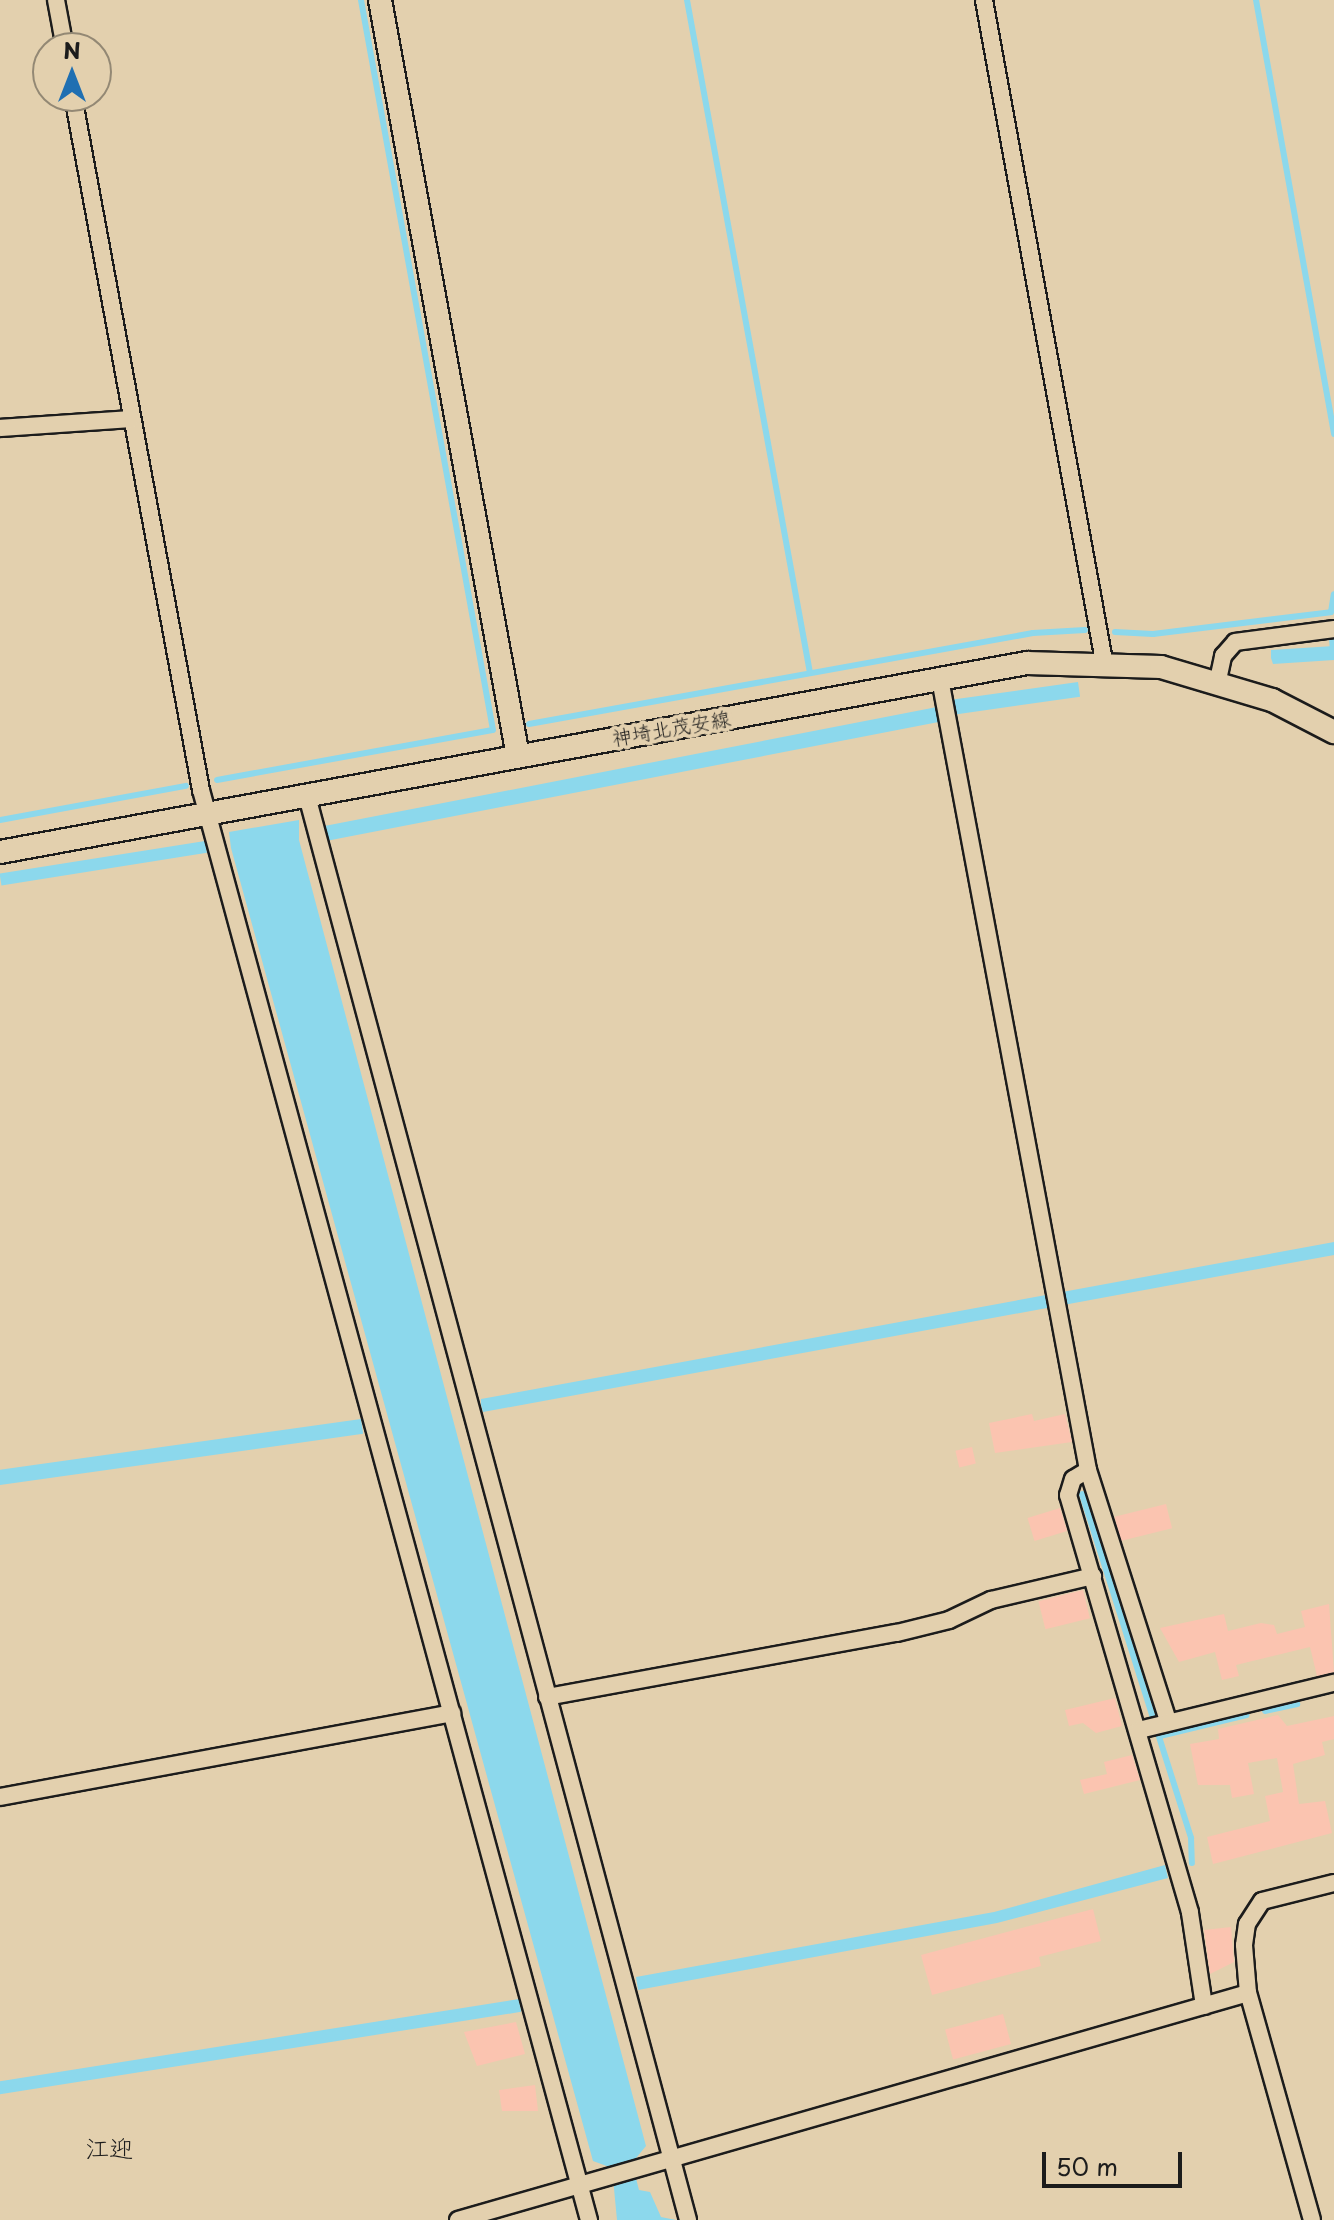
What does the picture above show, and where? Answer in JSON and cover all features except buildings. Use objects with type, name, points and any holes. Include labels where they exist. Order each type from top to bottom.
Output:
[{"type":"main road","points":[[380,0],[518,756]]},
{"type":"main road","name":"神埼北茂安線","points":[[0,852],[211,824],[309,806],[518,756],[1027,663],[1104,661],[1218,680],[1334,732]]},
{"type":"street","points":[[56,0],[62,32]]},
{"type":"street","points":[[984,0],[1104,661]]},
{"type":"street","points":[[76,112],[131,419],[211,824],[589,2220]]},
{"type":"street","points":[[0,428],[131,419]]},
{"type":"street","points":[[1218,680],[1223,656],[1235,642],[1334,629]]},
{"type":"street","points":[[940,679],[1088,1470],[1155,1725],[1204,2006]]},
{"type":"street","points":[[309,806],[669,2164],[688,2220]]},
{"type":"street","points":[[1088,1470],[1073,1479],[1068,1495],[1093,1576],[1155,1725]]},
{"type":"street","points":[[547,1697],[897,1633],[949,1620],[991,1600],[1093,1576]]},
{"type":"street","points":[[1155,1725],[1334,1683]]},
{"type":"street","points":[[0,1797],[452,1713]]},
{"type":"street","points":[[1312,2220],[1248,1993],[1244,1945],[1251,1912],[1282,1892],[1334,1883]]},
{"type":"street","points":[[458,2220],[669,2164],[944,2077],[1248,1993]]},
{"type":"water","points":[[1334,646],[1334,660],[1273,664],[1271,658],[1271,650]]},
{"type":"water","points":[[1078,682],[1080,697],[955,714],[953,700]]},
{"type":"water","points":[[937,707],[940,722],[327,841],[324,826]]},
{"type":"water","points":[[299,820],[299,840],[646,2146],[632,2163],[639,2190],[650,2192],[661,2217],[676,2220],[617,2220],[612,2168],[593,2161],[231,848],[229,832]]},
{"type":"water","points":[[205,841],[207,853],[1,885],[0,873]]},
{"type":"water","points":[[1334,1242],[1334,1255],[483,1412],[481,1405],[481,1399]]},
{"type":"water","points":[[361,1419],[363,1434],[0,1485],[0,1470]]},
{"type":"water","points":[[1165,1865],[1168,1878],[997,1923],[638,1990],[636,1977],[994,1912]]},
{"type":"water","points":[[519,1999],[521,2012],[0,2094],[0,2081]]},
{"type":"waterway","points":[[217,780],[493,730],[361,0]]},
{"type":"waterway","points":[[687,0],[810,673]]},
{"type":"waterway","points":[[1256,0],[1334,434]]},
{"type":"waterway","points":[[1115,632],[1153,634],[1331,612],[1334,594]]},
{"type":"waterway","points":[[529,724],[1033,633],[1085,630]]},
{"type":"waterway","points":[[1332,638],[1333,653]]},
{"type":"waterway","points":[[0,820],[186,786]]},
{"type":"waterway","points":[[1082,1494],[1191,1838],[1192,1863]]},
{"type":"waterway","points":[[1265,1711],[1297,1704]]},
{"type":"waterway","points":[[1160,1736],[1247,1715]]},
{"type":"district","name":"江迎","points":[[109,2148]]}]
